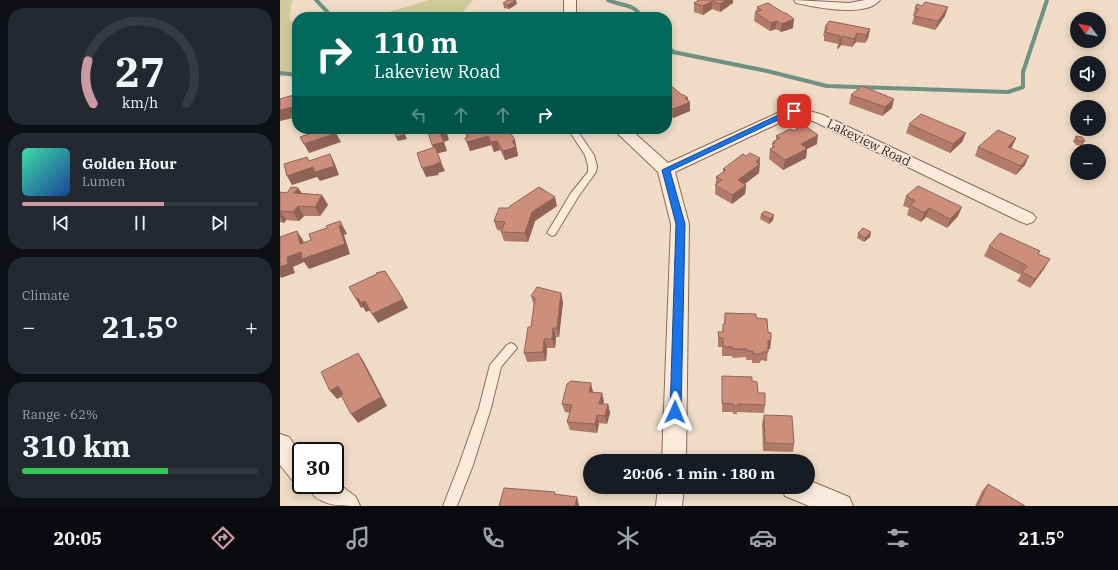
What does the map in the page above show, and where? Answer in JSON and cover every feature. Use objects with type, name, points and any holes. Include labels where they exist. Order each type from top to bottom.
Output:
[{"type":"street","points":[[570,0],[570,12]]},
{"type":"street","points":[[800,0],[818,4],[850,6],[862,5],[874,0]]},
{"type":"street","name":"Lakeview Road","points":[[666,170],[794,111],[818,118],[1027,218]]},
{"type":"street","points":[[627,134],[666,170],[680,224],[678,454]]},
{"type":"street","points":[[280,445],[292,463]]},
{"type":"street","points":[[331,494],[347,506]]},
{"type":"street","points":[[669,506],[670,494]]},
{"type":"street","points":[[811,494],[840,506]]},
{"type":"lane","points":[[552,233],[574,195],[592,172],[593,168],[588,151],[576,134]]},
{"type":"lane","points":[[450,506],[466,465],[485,408],[496,365],[511,348]]},
{"type":"shaded area","points":[[280,0],[292,0],[289,21],[292,21],[292,74],[280,77]]},
{"type":"shaded area","points":[[429,0],[473,0],[462,12],[389,12]]},
{"type":"building","points":[[508,0],[516,0],[508,5],[503,3]]},
{"type":"building","points":[[699,0],[726,0],[720,4],[712,1],[703,6],[694,3]]},
{"type":"building","points":[[925,2],[948,7],[938,21],[914,16],[919,9],[915,8],[917,4],[922,6]]},
{"type":"building","points":[[768,3],[794,19],[781,24],[777,21],[771,23],[755,12],[762,10],[757,7]]},
{"type":"building","points":[[829,21],[870,29],[866,35],[857,33],[854,39],[842,36],[840,40],[838,40],[840,36],[825,32],[828,28],[825,27]]},
{"type":"building","points":[[862,86],[894,99],[885,107],[851,95]]},
{"type":"building","points":[[672,87],[688,98],[685,98],[690,102],[673,109]]},
{"type":"building","points":[[292,95],[292,107],[280,110],[280,99]]},
{"type":"building","points":[[921,114],[966,133],[953,144],[909,124]]},
{"type":"building","points":[[804,125],[818,135],[801,144],[807,149],[785,160],[770,149],[775,147],[772,144],[775,143],[773,142],[780,138],[776,136],[790,129],[793,131]]},
{"type":"building","points":[[998,130],[1016,138],[1008,147],[1029,156],[1021,166],[978,147]]},
{"type":"building","points":[[309,134],[333,134],[304,144],[300,137]]},
{"type":"building","points":[[395,134],[405,134],[396,137]]},
{"type":"building","points":[[429,134],[440,134],[444,142],[432,145]]},
{"type":"building","points":[[466,134],[511,134],[515,140],[512,141],[516,147],[503,151],[497,141],[491,142],[488,136],[467,142],[465,138],[468,137]]},
{"type":"building","points":[[1076,136],[1082,137],[1085,141],[1078,141]]},
{"type":"building","points":[[435,147],[441,162],[422,168],[417,153]]},
{"type":"building","points":[[750,153],[760,158],[756,162],[760,164],[738,180],[746,185],[732,195],[715,185],[722,180],[716,177],[726,170],[723,169],[743,154],[746,156]]},
{"type":"building","points":[[330,154],[334,166],[315,172],[313,167],[287,176],[284,164],[307,157],[309,161]]},
{"type":"building","points":[[918,186],[962,207],[950,219],[929,208],[924,213],[910,205],[915,201],[906,196]]},
{"type":"building","points":[[291,187],[298,188],[294,193],[322,195],[315,207],[298,206],[293,212],[280,211],[280,192],[287,193]]},
{"type":"building","points":[[539,187],[555,197],[532,212],[525,233],[501,232],[505,222],[494,221],[499,208],[509,208]]},
{"type":"building","points":[[765,211],[774,215],[770,219],[761,214]]},
{"type":"building","points":[[340,221],[342,225],[339,226],[345,244],[302,259],[301,252],[287,257],[288,264],[280,267],[280,237],[297,231],[300,244],[311,240],[309,234],[327,228],[326,226]]},
{"type":"building","points":[[863,228],[871,232],[865,238],[858,233]]},
{"type":"building","points":[[1000,233],[1040,251],[1038,254],[1050,259],[1035,279],[1022,272],[1027,266],[989,246]]},
{"type":"building","points":[[385,271],[403,299],[372,314],[365,301],[361,303],[358,298],[356,299],[349,287],[377,274],[376,273]]},
{"type":"building","points":[[537,287],[561,293],[557,328],[553,328],[552,339],[544,339],[543,352],[524,353],[528,327],[531,327],[535,298],[531,296]]},
{"type":"building","points":[[725,313],[756,314],[756,318],[767,319],[768,332],[771,333],[771,340],[768,341],[768,352],[753,354],[753,351],[747,351],[747,349],[723,347],[723,338],[719,338],[718,332],[723,332]]},
{"type":"building","points":[[358,353],[381,397],[351,414],[338,386],[330,391],[321,372]]},
{"type":"building","points":[[722,376],[752,377],[752,381],[757,382],[758,393],[765,393],[765,405],[738,404],[738,406],[734,406],[734,404],[722,403]]},
{"type":"building","points":[[571,381],[591,383],[589,392],[602,393],[599,404],[608,404],[605,416],[597,415],[595,424],[567,422],[572,405],[562,404],[567,384]]},
{"type":"building","points":[[764,415],[792,416],[794,444],[765,443]]},
{"type":"building","points":[[988,484],[1025,506],[978,506]]},
{"type":"building","points":[[504,488],[555,492],[554,494],[577,497],[575,506],[499,506]]},
{"type":"waterway","points":[[316,0],[327,12]]},
{"type":"waterway","points":[[608,0],[631,7],[638,12]]},
{"type":"waterway","points":[[673,52],[767,71],[827,86],[1008,92],[1023,87],[1023,72],[1047,0]]},
{"type":"waterway","points":[[280,73],[292,74]]},
{"type":"route","points":[[675,412],[680,224],[666,170],[794,111]]}]
